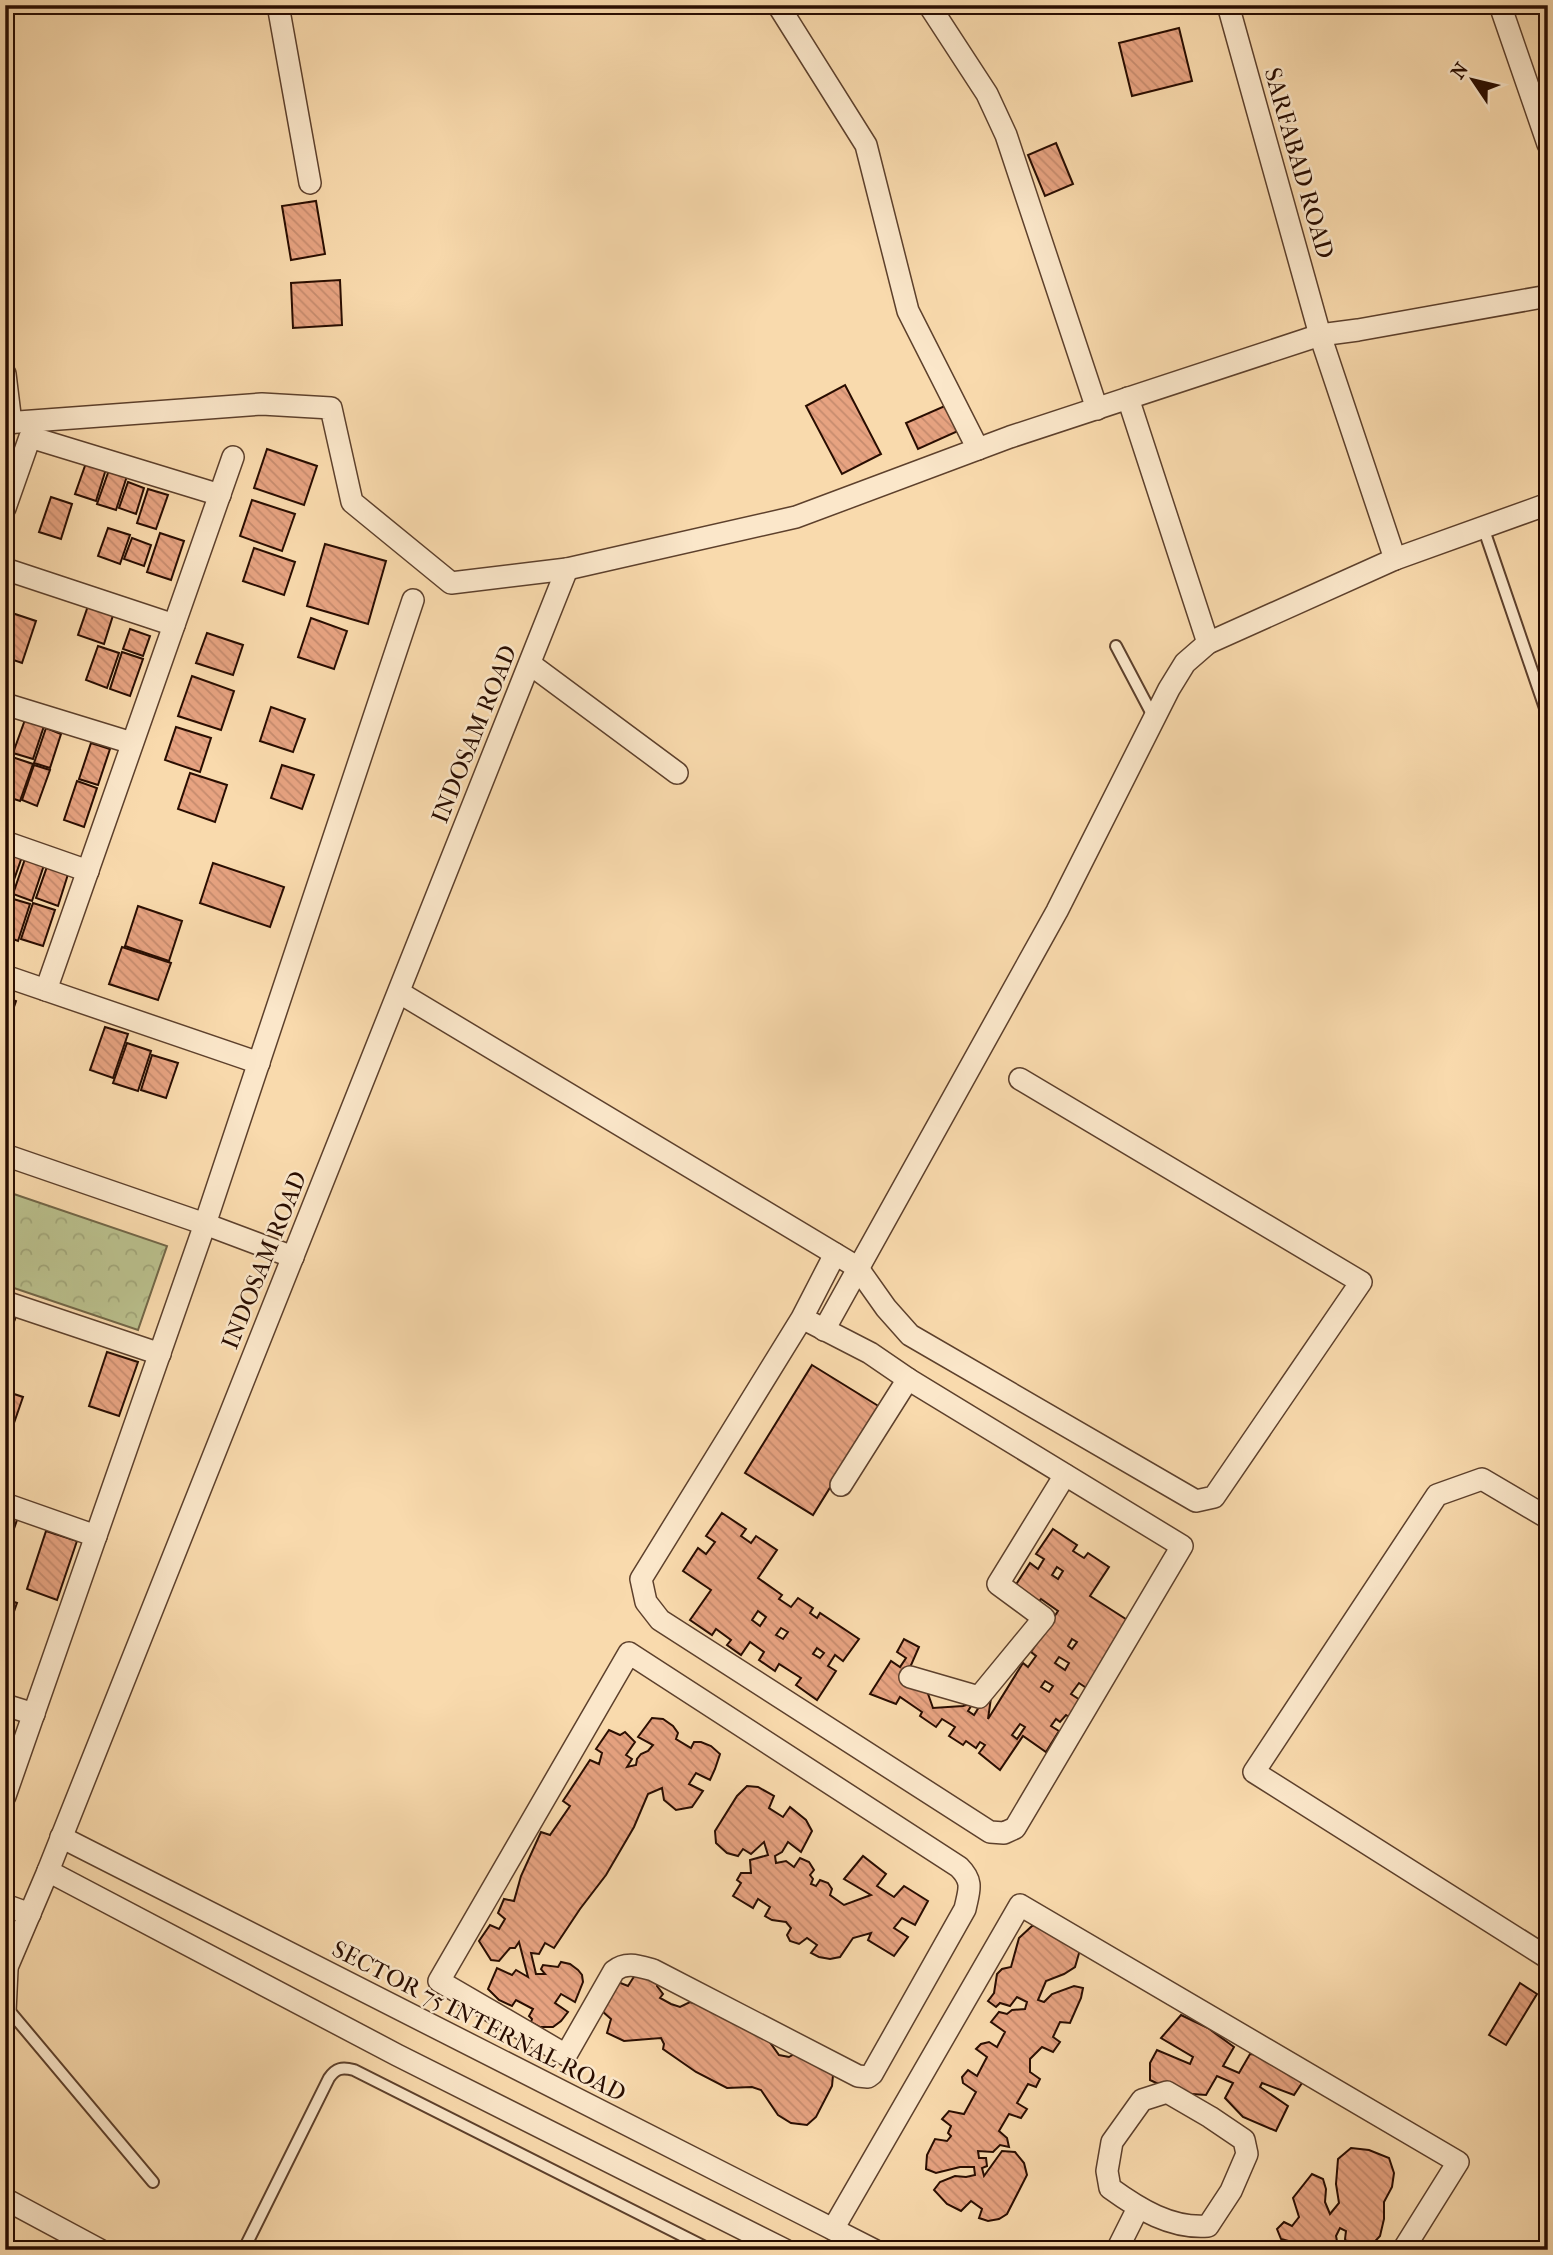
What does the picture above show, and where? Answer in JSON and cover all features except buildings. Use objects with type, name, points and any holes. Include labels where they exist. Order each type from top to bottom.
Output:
[{"type":"street","points":[[278,5],[310,183]]},
{"type":"street","points":[[778,5],[866,145],[908,311],[978,449]]},
{"type":"street","points":[[929,5],[987,94],[1001,123],[1097,409]]},
{"type":"street","name":"SARFABAD ROAD","points":[[1228,5],[1320,335],[1395,559]]},
{"type":"street","points":[[1500,5],[1548,144]]},
{"type":"street","points":[[5,374],[8,423],[262,404],[331,408],[352,502],[451,583],[567,569],[796,517],[978,449],[1320,335],[1548,296]]},
{"type":"street","points":[[1128,398],[1208,643]]},
{"type":"street","points":[[5,508],[30,437],[220,495]]},
{"type":"street","points":[[46,990],[233,457]]},
{"type":"street","points":[[824,1330],[1057,912],[1154,718],[1185,663],[1208,643],[1395,559],[1548,503]]},
{"type":"street","points":[[5,569],[174,625]]},
{"type":"street","name":"INDOSAM ROAD","points":[[6,2010],[6,1971],[400,993],[567,569]]},
{"type":"street","points":[[5,1796],[205,1223],[412,600]]},
{"type":"street","points":[[530,664],[677,773]]},
{"type":"street","points":[[5,704],[132,743]]},
{"type":"street","points":[[5,842],[88,871]]},
{"type":"street","points":[[5,976],[259,1063]]},
{"type":"street","points":[[400,993],[858,1267],[886,1308],[911,1335],[1196,1501],[1214,1497],[1361,1282],[1020,1079]]},
{"type":"street","points":[[5,1155],[205,1223],[293,1257]]},
{"type":"street","points":[[802,1318],[870,1353],[908,1379],[1182,1546],[1015,1828],[1004,1833],[990,1832],[660,1620],[646,1602],[641,1579],[802,1318],[835,1254]]},
{"type":"street","points":[[5,1302],[160,1354]]},
{"type":"street","points":[[841,1485],[908,1379]]},
{"type":"street","points":[[911,1677],[979,1697],[1044,1618],[998,1584],[1065,1475]]},
{"type":"street","points":[[1548,1518],[1482,1479],[1437,1495],[1254,1772],[1548,1958]]},
{"type":"street","points":[[5,1504],[96,1536]]},
{"type":"street","points":[[550,2087],[614,1971],[620,1966],[634,1965],[653,1970],[858,2076],[868,2077],[965,1909],[970,1885],[968,1876],[959,1867],[629,1653],[439,1980],[566,2055]]},
{"type":"street","points":[[5,1704],[34,1714]]},
{"type":"street","name":"SECTOR 75 INTERNAL ROAD","points":[[61,1837],[874,2250]]},
{"type":"street","points":[[48,1871],[397,2056],[785,2250]]},
{"type":"street","points":[[5,1905],[30,1914]]},
{"type":"street","points":[[834,2229],[1020,1905],[1458,2162],[1403,2250]]},
{"type":"street","points":[[1167,2092],[1244,2140],[1247,2154],[1231,2191],[1208,2226],[1188,2228],[1138,2208],[1110,2188],[1107,2171],[1112,2141],[1142,2100],[1167,2092]]},
{"type":"street","points":[[5,2199],[100,2250]]},
{"type":"street","points":[[1116,2250],[1138,2208]]},
{"type":"lane","points":[[1483,527],[1548,717]]},
{"type":"lane","points":[[1116,646],[1154,718]]},
{"type":"lane","points":[[6,2010],[153,2182]]},
{"type":"lane","points":[[247,2250],[247,2243],[329,2078],[335,2070],[344,2067],[711,2250]]},
{"type":"green space","points":[[5,1191],[167,1246],[138,1330],[5,1285]]}]
